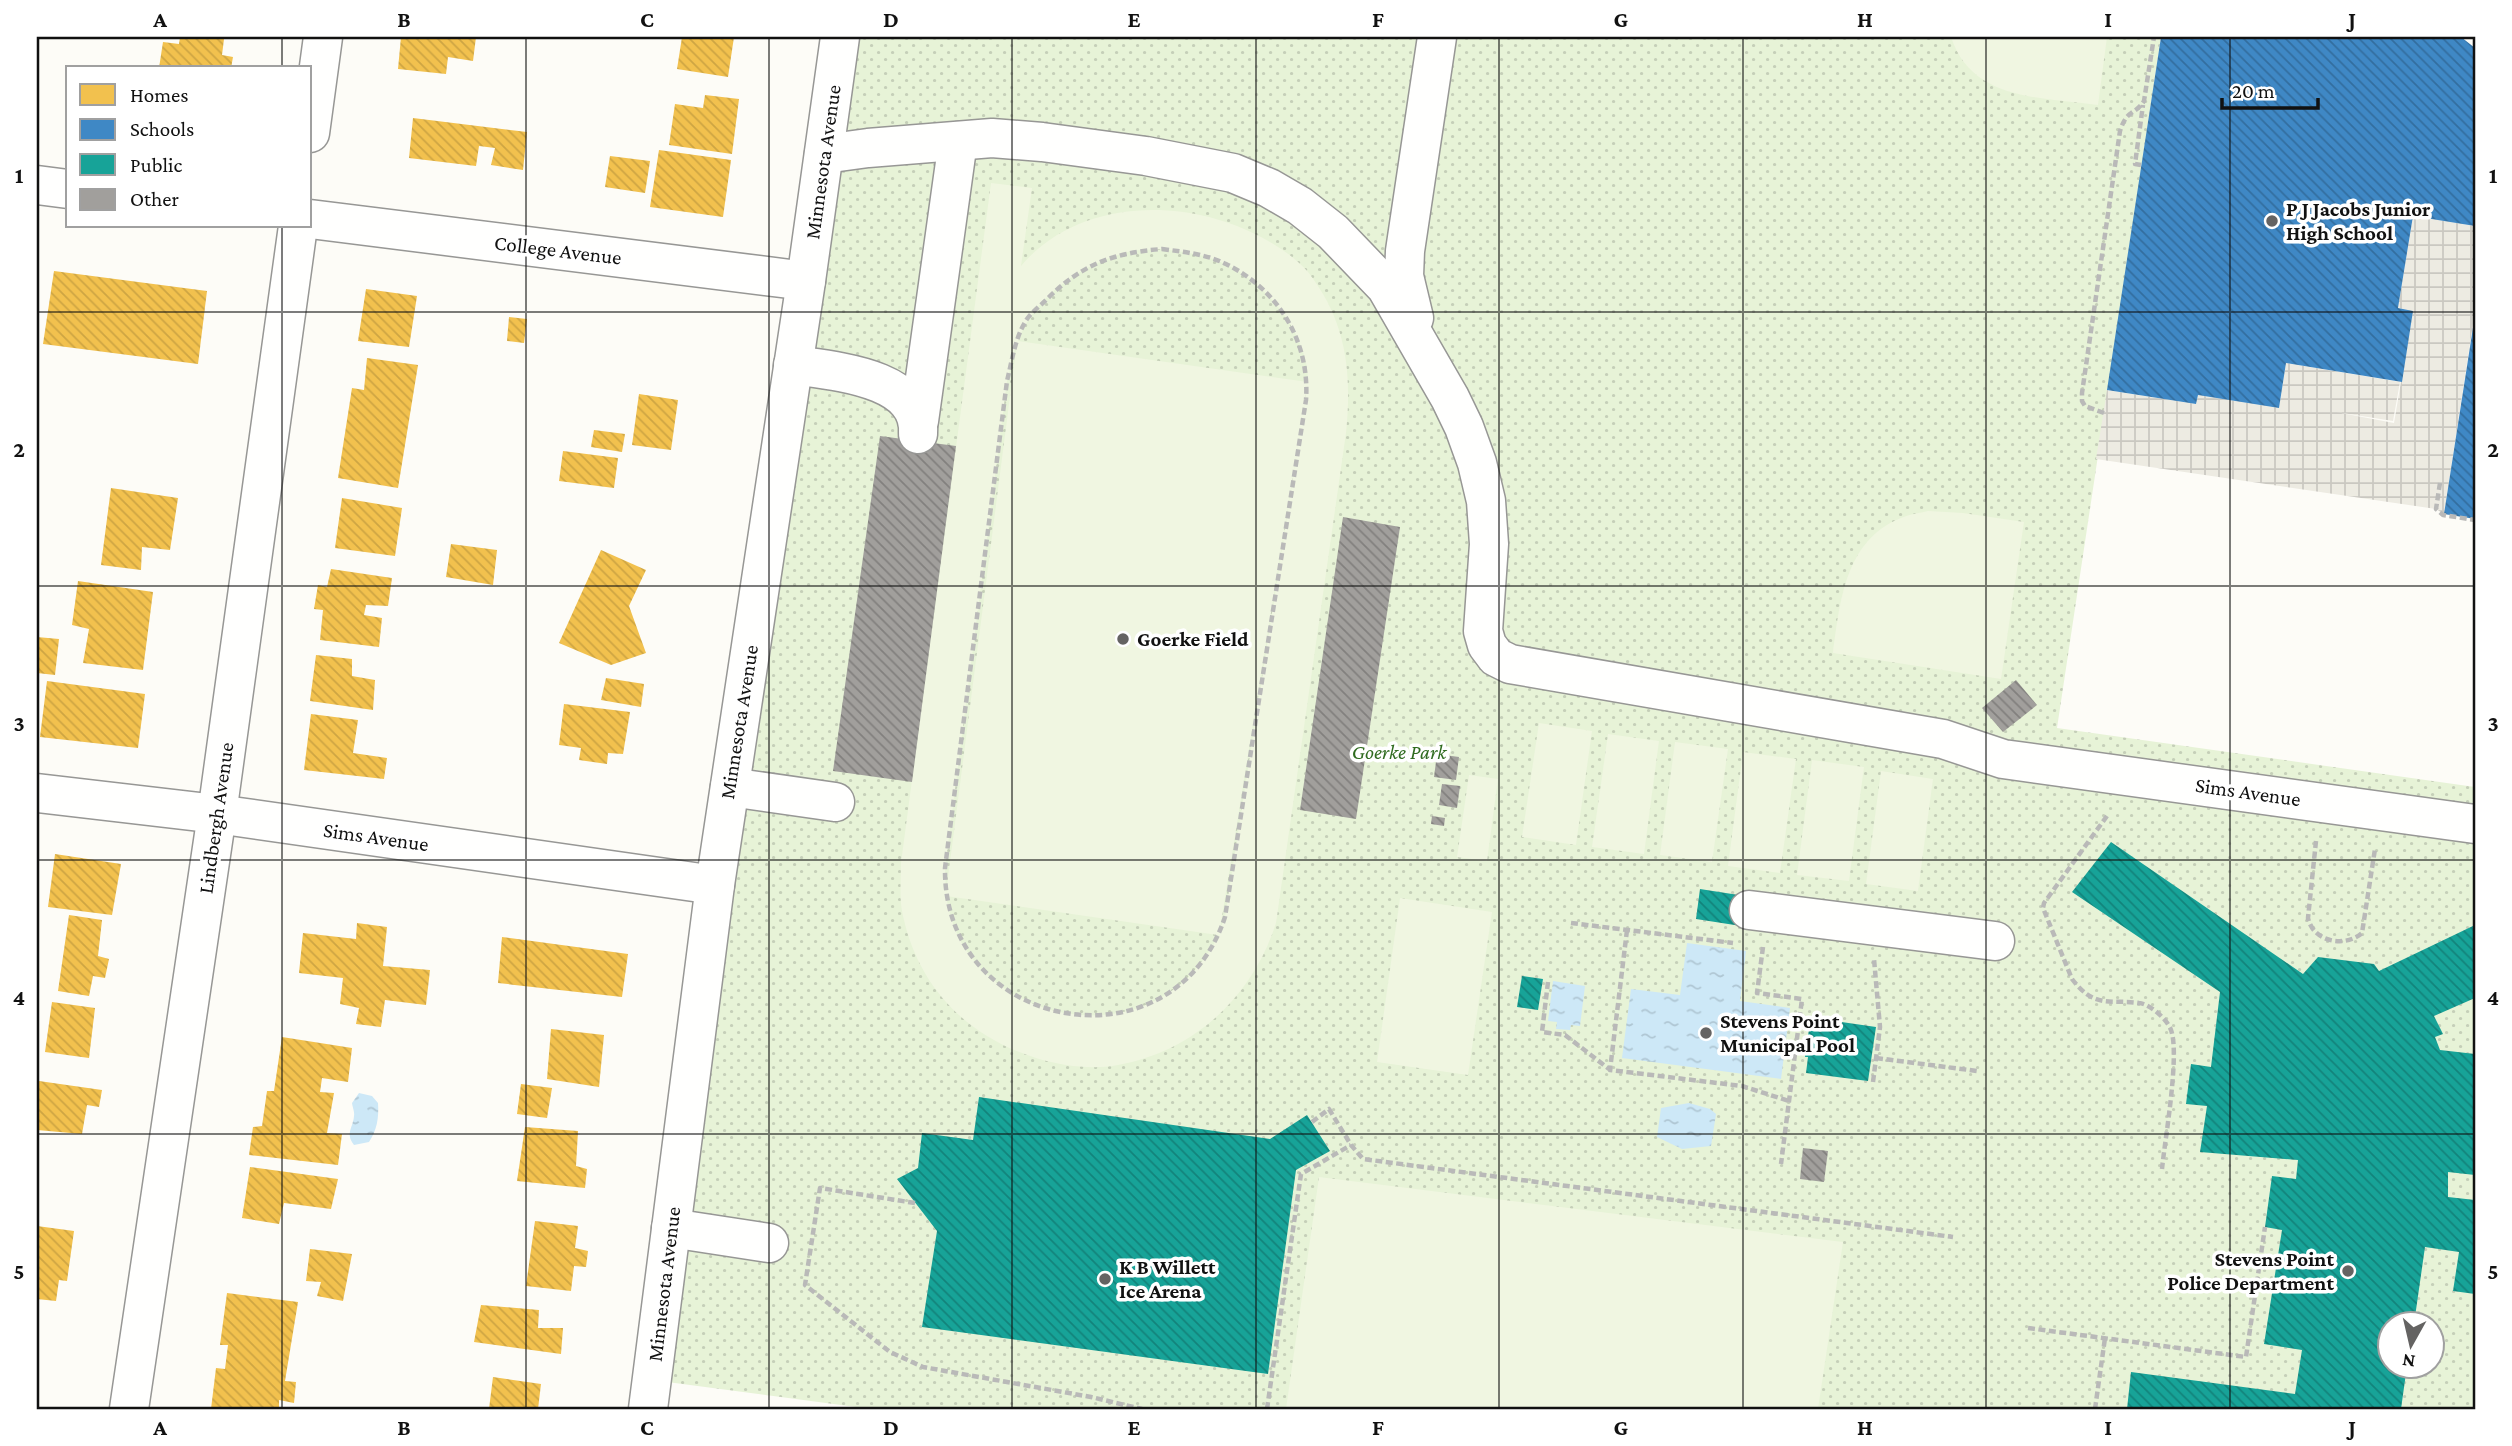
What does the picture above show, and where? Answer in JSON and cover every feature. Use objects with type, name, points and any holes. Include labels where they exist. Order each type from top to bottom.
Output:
[{"type":"street","points":[[312,118],[323,37]]},
{"type":"street","name":"Minnesota Avenue","points":[[648,1409],[715,885],[840,37]]},
{"type":"street","points":[[1427,360],[1408,299],[1404,276],[1405,251],[1437,37]]},
{"type":"street","points":[[824,154],[992,138],[1146,156],[1233,173],[1269,188],[1323,223],[1358,256],[1386,288],[1427,360]]},
{"type":"street","points":[[793,365],[876,380],[910,403],[918,431],[958,141]]},
{"type":"street","points":[[37,186],[66,189]]},
{"type":"street","name":"College Avenue","points":[[312,219],[806,281]]},
{"type":"street","name":"Lindbergh Avenue","points":[[129,1409],[217,814],[298,228]]},
{"type":"street","name":"Sims Avenue","points":[[1427,360],[1450,398],[1477,463],[1486,501],[1489,544],[1483,631],[1486,645],[1496,657],[1510,664],[1943,739],[1986,754],[2021,761],[2475,824]]},
{"type":"street","points":[[730,787],[835,802]]},
{"type":"street","name":"Sims Avenue","points":[[37,793],[217,814],[715,885]]},
{"type":"street","points":[[1742,927],[1890,928],[1995,941]]},
{"type":"street","points":[[671,1228],[769,1243]]},
{"type":"path","points":[[2141,165],[2135,164],[2154,37]]},
{"type":"path","points":[[2104,412],[2085,406],[2082,393],[2120,131],[2125,116],[2140,107],[2144,101]]},
{"type":"path","points":[[1162,248],[1198,254],[1226,264],[1252,281],[1275,303],[1290,325],[1302,350],[1308,376],[1227,904],[1219,935],[1184,982],[1139,1007],[1100,1016],[1056,1012],[1033,1005],[1013,995],[978,965],[961,942],[944,891],[1007,382],[1017,341],[1027,319],[1063,284],[1088,267],[1126,252],[1162,248]]},
{"type":"path","points":[[2440,483],[2436,509],[2443,514],[2475,520]]},
{"type":"path","points":[[2107,816],[2043,908],[2077,986],[2099,1001],[2145,1005],[2165,1020],[2171,1029],[2175,1054],[2162,1169]]},
{"type":"path","points":[[2316,841],[2308,918],[2316,935],[2326,939],[2346,941],[2355,939],[2362,933],[2375,849]]},
{"type":"path","points":[[1571,923],[1627,930],[1742,927]]},
{"type":"path","points":[[1872,1082],[1880,1027],[1874,954],[1890,928]]},
{"type":"path","points":[[1610,1070],[1627,930]]},
{"type":"path","points":[[1763,947],[1758,993],[1802,999],[1782,1164]]},
{"type":"path","points":[[1548,982],[1542,1032],[1565,1035],[1610,1070],[1742,1086],[1789,1101]]},
{"type":"path","points":[[1876,1058],[1977,1071]]},
{"type":"path","points":[[1312,1122],[1329,1109],[1363,1159],[1953,1237]]},
{"type":"path","points":[[1267,1409],[1301,1174],[1351,1144]]},
{"type":"path","points":[[915,1203],[820,1188],[805,1285],[890,1352],[923,1367],[1091,1397],[1142,1409]]},
{"type":"path","points":[[2028,1328],[2246,1357],[2265,1227]]},
{"type":"path","points":[[2095,1409],[2105,1338]]},
{"type":"green space","name":"Goerke Park","points":[[840,37],[2161,37],[2057,728],[2475,787],[2475,1409],[871,1409],[652,1380]]},
{"type":"green space","points":[[1951,37],[2107,37],[2098,105],[2032,97],[1992,85],[1975,74],[1961,58]]},
{"type":"green space","name":"Goerke Field","points":[[991,183],[1032,188],[1021,266],[1045,243],[1073,227],[1103,216],[1135,211],[1168,210],[1200,215],[1232,224],[1274,244],[1308,272],[1331,310],[1344,349],[1348,411],[1276,923],[1252,974],[1236,996],[1196,1033],[1146,1058],[1099,1067],[1068,1065],[1039,1059],[990,1038],[969,1024],[935,988],[921,966],[903,916],[901,863]],"holes":[[[1162,249],[1210,258],[1225,264],[1255,284],[1270,297],[1293,329],[1301,346],[1308,382],[1018,341],[1035,311],[1060,285],[1091,266],[1138,250]],[[1015,349],[946,893],[945,868],[1007,381]],[[1302,420],[1225,917],[1220,929]],[[946,896],[1219,936],[1188,977],[1156,1000],[1126,1011],[1094,1015],[1063,1013],[1033,1004],[1005,989],[980,968],[961,942]]]},
{"type":"green space","points":[[1928,511],[2024,522],[2001,679],[1833,653],[1843,594],[1857,557],[1868,541],[1882,528],[1904,517]]},
{"type":"green space","points":[[1539,723],[1592,731],[1576,845],[1522,837]]},
{"type":"green space","points":[[1608,734],[1659,741],[1644,854],[1592,847]]},
{"type":"green space","points":[[1675,742],[1728,749],[1712,862],[1660,855]]},
{"type":"green space","points":[[1743,752],[1796,759],[1780,873],[1728,866]]},
{"type":"green space","points":[[1812,760],[1864,767],[1849,881],[1797,875]]},
{"type":"green space","points":[[1881,771],[1933,779],[1918,891],[1866,884]]},
{"type":"green space","points":[[1469,775],[1498,779],[1487,861],[1457,857]]},
{"type":"green space","points":[[1400,898],[1492,912],[1468,1075],[1377,1062]]},
{"type":"green space","points":[[1319,1177],[1843,1242],[1818,1409],[1286,1409]]},
{"type":"shaded area","points":[[2413,216],[2475,226],[2475,311],[2444,514],[2436,509],[2096,459],[2107,390],[2196,404],[2198,395],[2279,408],[2286,363],[2400,382],[2393,421],[2336,412],[2394,423],[2413,311],[2398,308]]},
{"type":"water","name":"Stevens Point Municipal Pool","points":[[1687,943],[1746,951],[1740,1001],[1790,1008],[1781,1079],[1622,1058],[1631,989],[1680,995]]},
{"type":"water","points":[[1553,981],[1585,986],[1580,1026],[1571,1025],[1570,1030],[1556,1029],[1557,1022],[1548,1021]]},
{"type":"water","points":[[359,1093],[372,1096],[378,1103],[378,1119],[369,1142],[354,1145],[350,1134],[354,1115],[352,1103]]},
{"type":"water","points":[[1689,1103],[1710,1109],[1716,1114],[1711,1146],[1682,1149],[1657,1137],[1661,1108]]},
{"type":"building: Homes","points":[[180,37],[224,39],[222,55],[233,57],[231,66],[159,66],[163,42],[179,44]]},
{"type":"building: Homes","points":[[401,37],[476,37],[473,61],[448,57],[446,74],[398,69]]},
{"type":"building: Homes","points":[[682,37],[734,37],[728,77],[677,69]]},
{"type":"building: Homes","points":[[705,95],[739,99],[732,154],[669,145],[675,104],[703,108]]},
{"type":"building: Homes","points":[[413,118],[527,132],[523,170],[491,165],[495,148],[479,146],[476,166],[409,158]]},
{"type":"building: Homes","points":[[659,150],[731,160],[723,217],[650,207]]},
{"type":"building: Homes","points":[[610,156],[650,161],[645,193],[605,187]]},
{"type":"building: Homes","points":[[54,271],[207,291],[198,364],[43,344]]},
{"type":"building: Homes","points":[[366,289],[417,296],[409,347],[358,341]]},
{"type":"building: Homes","points":[[509,317],[527,319],[524,343],[507,341]]},
{"type":"building: Homes","points":[[367,358],[418,365],[398,488],[338,478],[352,388],[364,390]]},
{"type":"building: Homes","points":[[639,394],[678,400],[671,450],[632,445]]},
{"type":"building: Homes","points":[[594,430],[625,434],[622,452],[591,447]]},
{"type":"building: Homes","points":[[563,451],[618,458],[614,488],[559,481]]},
{"type":"building: Homes","points":[[111,488],[178,498],[170,550],[142,547],[141,570],[101,565]]},
{"type":"building: Homes","points":[[342,498],[402,508],[395,556],[335,548]]},
{"type":"building: Homes","points":[[451,544],[497,550],[493,585],[446,577]]},
{"type":"building: Homes","points":[[601,550],[646,570],[629,606],[646,653],[611,665],[559,643]]},
{"type":"building: Homes","points":[[331,569],[392,578],[388,606],[366,605],[364,615],[382,618],[379,647],[320,640],[323,610],[314,609],[318,585],[327,587]]},
{"type":"building: Homes","points":[[78,581],[153,592],[143,670],[83,663],[89,629],[72,625]]},
{"type":"building: Homes","points":[[37,637],[59,639],[55,675],[37,673]]},
{"type":"building: Homes","points":[[316,655],[352,659],[352,676],[375,680],[373,710],[310,701]]},
{"type":"building: Homes","points":[[606,678],[644,684],[641,707],[601,700]]},
{"type":"building: Homes","points":[[47,681],[145,694],[138,748],[40,737]]},
{"type":"building: Homes","points":[[564,704],[630,712],[623,754],[608,753],[607,764],[579,760],[581,748],[559,745]]},
{"type":"building: Homes","points":[[311,714],[358,720],[353,753],[387,758],[384,779],[304,770]]},
{"type":"building: Homes","points":[[55,854],[121,864],[112,915],[48,907]]},
{"type":"building: Homes","points":[[69,915],[102,920],[98,956],[109,959],[105,978],[93,976],[89,996],[58,991]]},
{"type":"building: Homes","points":[[357,923],[387,927],[383,966],[430,970],[426,1005],[385,1000],[381,1027],[356,1024],[359,1008],[340,1004],[343,978],[299,973],[303,933],[356,939]]},
{"type":"building: Homes","points":[[502,937],[628,954],[622,997],[498,983]]},
{"type":"building: Homes","points":[[52,1002],[95,1008],[89,1058],[45,1052]]},
{"type":"building: Homes","points":[[551,1029],[604,1035],[599,1087],[547,1079]]},
{"type":"building: Homes","points":[[282,1037],[352,1048],[348,1082],[322,1078],[320,1092],[334,1093],[327,1133],[342,1134],[338,1165],[249,1155],[253,1127],[262,1126],[267,1091],[274,1091]]},
{"type":"building: Homes","points":[[39,1081],[102,1090],[99,1107],[87,1105],[82,1134],[37,1130]]},
{"type":"building: Homes","points":[[521,1084],[552,1088],[547,1118],[517,1114]]},
{"type":"building: Homes","points":[[525,1127],[578,1131],[576,1166],[587,1169],[585,1188],[517,1181]]},
{"type":"building: Homes","points":[[250,1167],[338,1179],[331,1209],[284,1203],[279,1224],[242,1218]]},
{"type":"building: Homes","points":[[535,1221],[578,1226],[575,1248],[588,1251],[586,1267],[574,1266],[571,1291],[526,1286]]},
{"type":"building: Homes","points":[[37,1226],[74,1231],[67,1281],[59,1280],[56,1301],[37,1299]]},
{"type":"building: Homes","points":[[310,1249],[352,1254],[343,1301],[317,1296],[321,1282],[306,1281]]},
{"type":"building: Homes","points":[[227,1293],[298,1302],[285,1381],[296,1382],[294,1403],[279,1400],[279,1409],[211,1409],[216,1368],[225,1369],[228,1345],[220,1345]]},
{"type":"building: Homes","points":[[481,1305],[539,1310],[538,1328],[563,1328],[561,1354],[474,1342]]},
{"type":"building: Homes","points":[[493,1377],[541,1384],[538,1409],[489,1409]]},
{"type":"building: Schools","name":"P J Jacobs Junior High School","points":[[2161,37],[2461,37],[2475,48],[2475,226],[2413,216],[2398,308],[2413,311],[2402,382],[2286,363],[2279,408],[2198,395],[2196,404],[2107,390]]},
{"type":"building: Schools","points":[[2475,321],[2475,519],[2444,514]]},
{"type":"building: Public","points":[[2111,842],[2303,974],[2318,957],[2374,964],[2379,971],[2475,925],[2475,998],[2434,1016],[2443,1034],[2435,1037],[2440,1050],[2475,1054],[2475,1175],[2448,1172],[2448,1197],[2475,1200],[2475,1294],[2453,1291],[2459,1252],[2425,1247],[2416,1310],[2376,1310],[2376,1380],[2405,1380],[2401,1409],[2127,1409],[2131,1372],[2295,1394],[2302,1350],[2264,1344],[2282,1230],[2265,1227],[2272,1176],[2296,1179],[2298,1160],[2200,1152],[2207,1106],[2186,1104],[2191,1064],[2211,1067],[2220,992],[2072,892]]},
{"type":"building: Public","points":[[1700,889],[1745,896],[1741,926],[1696,919]]},
{"type":"building: Public","points":[[1522,976],[1543,979],[1538,1010],[1517,1007]]},
{"type":"building: Public","points":[[1814,1018],[1876,1027],[1868,1081],[1806,1073],[1809,1029],[1812,1030]]},
{"type":"building: Public","name":"K B Willett Ice Arena","points":[[979,1097],[1270,1139],[1307,1115],[1330,1151],[1296,1170],[1268,1374],[922,1327],[937,1231],[897,1179],[918,1168],[922,1133],[973,1140]]},
{"type":"building: Other","points":[[880,436],[956,446],[912,782],[833,771]]},
{"type":"building: Other","points":[[1343,517],[1400,527],[1356,819],[1300,810]]},
{"type":"building: Other","points":[[2016,680],[2037,705],[2003,732],[1982,708]]},
{"type":"building: Other","points":[[1437,754],[1459,757],[1456,780],[1434,777]]},
{"type":"building: Other","points":[[1442,784],[1460,786],[1457,808],[1439,805]]},
{"type":"building: Other","points":[[1432,816],[1445,818],[1444,826],[1431,824]]},
{"type":"building: Other","points":[[1803,1148],[1828,1151],[1824,1182],[1800,1179]]},
{"type":"place","name":"P J Jacobs Junior High School","points":[[2272,221]]},
{"type":"place","name":"Goerke Field","points":[[1123,639]]},
{"type":"place","name":"Stevens Point Municipal Pool","points":[[1706,1033]]},
{"type":"place","name":"Stevens Point Police Department","points":[[2348,1271]]},
{"type":"place","name":"K B Willett Ice Arena","points":[[1105,1279]]}]
